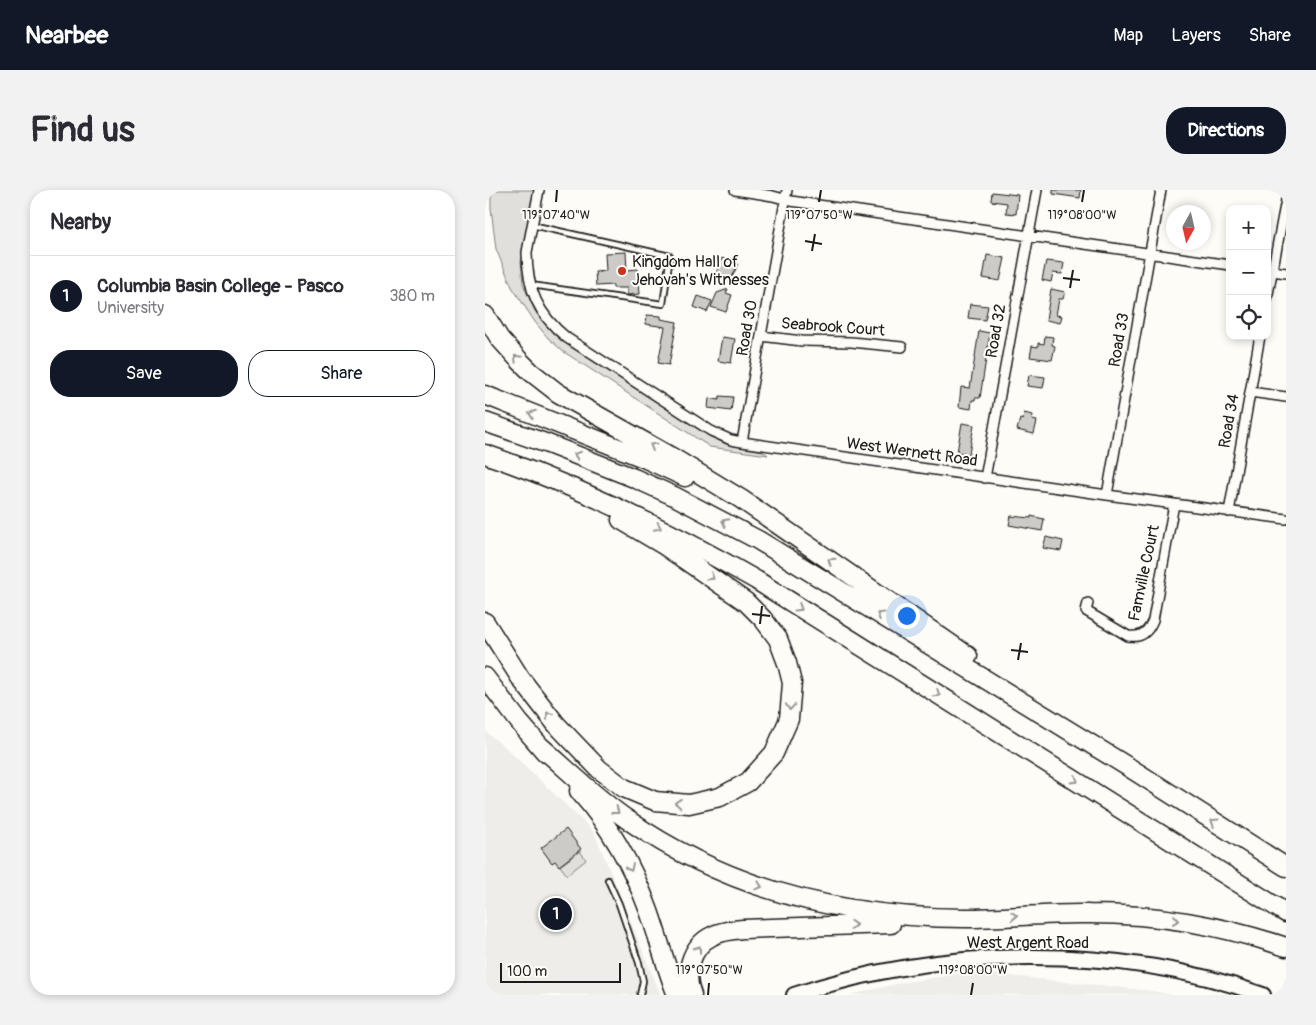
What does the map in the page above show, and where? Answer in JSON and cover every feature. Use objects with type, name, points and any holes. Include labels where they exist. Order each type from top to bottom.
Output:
[{"type":"highway","points":[[485,315],[500,339],[519,360],[558,393],[741,499],[1130,768]]},
{"type":"highway","points":[[485,395],[646,459],[769,518]]},
{"type":"highway","points":[[485,422],[548,444],[634,478],[758,540],[1130,768],[1286,867]]},
{"type":"highway","points":[[485,454],[550,478],[626,511],[756,580],[1286,913]]},
{"type":"highway","points":[[485,622],[521,679],[556,724],[599,769],[624,788],[655,802],[689,804],[720,797],[748,782],[774,753],[789,719],[792,683],[778,639],[763,619],[746,602],[665,546],[550,478]]},
{"type":"highway","points":[[485,677],[503,702],[588,802],[621,849],[649,910],[677,995]]},
{"type":"highway","points":[[539,745],[583,785],[628,820],[675,849],[754,885],[808,901],[865,912],[893,915],[965,918],[1089,914],[1153,916],[1207,924],[1286,947]]},
{"type":"highway","points":[[692,995],[688,976],[693,954],[709,936],[717,933],[738,929],[954,921],[965,918]]},
{"type":"highway","points":[[667,995],[670,977]]},
{"type":"main road","name":"West Argent Road","points":[[793,995],[838,982],[902,968],[959,961],[1027,957],[1088,959],[1155,968],[1196,976],[1263,995]]},
{"type":"street","name":"West Wernett Road","points":[[539,190],[527,252],[528,268],[530,285],[539,307],[549,321],[562,334],[721,436],[742,442],[985,478],[1286,519]]},
{"type":"street","points":[[735,190],[773,196],[787,195],[1029,236],[1226,264]]},
{"type":"street","name":"Road 32","points":[[985,478],[1037,190]]},
{"type":"street","name":"Road 33","points":[[1107,495],[1161,190]]},
{"type":"street","name":"Road 30","points":[[742,442],[787,195]]},
{"type":"street","points":[[1271,267],[1286,200]]},
{"type":"street","points":[[1271,271],[1286,273]]},
{"type":"street","name":"Seabrook Court","points":[[761,336],[802,341],[851,342],[901,347]]},
{"type":"street","name":"Road 34","points":[[1229,512],[1259,340]]},
{"type":"street","points":[[1249,392],[1286,397]]},
{"type":"street","name":"Famville Court","points":[[1088,603],[1086,611],[1128,636],[1142,635],[1149,629],[1153,620],[1174,504]]},
{"type":"lane","points":[[530,285],[663,304],[670,256],[532,225]]},
{"type":"lane","points":[[608,880],[619,904],[639,963],[643,981],[640,995]]},
{"type":"shaded area","points":[[491,190],[534,190],[521,262],[523,284],[535,311],[550,329],[565,343],[711,437],[726,444],[761,450],[768,455],[710,447],[564,352],[548,338],[512,287],[496,249],[491,208]]},
{"type":"shaded area","points":[[485,731],[506,748],[594,832],[661,995],[485,995]]},
{"type":"shaded area","points":[[580,851],[586,860],[567,875],[560,866]]},
{"type":"shaded area","points":[[973,972],[1152,991],[1172,995],[850,995],[905,982]]},
{"type":"building","points":[[1053,190],[1081,190],[1080,198],[1053,194]]},
{"type":"building","points":[[992,192],[1018,195],[1016,214],[1006,213],[1007,203],[991,201]]},
{"type":"building","name":"Kingdom Hall of Jehovah's Witnesses","points":[[626,252],[627,270],[638,269],[640,294],[627,295],[627,288],[613,288],[613,285],[596,286],[595,272],[606,271],[605,253]]},
{"type":"building","points":[[987,255],[1005,258],[1000,281],[983,278]]},
{"type":"building","points":[[722,258],[738,264],[730,282],[715,276]]},
{"type":"building","points":[[1046,261],[1064,263],[1062,274],[1053,273],[1051,282],[1042,280]]},
{"type":"building","points":[[728,289],[726,293],[732,295],[726,312],[711,307],[717,293]]},
{"type":"building","points":[[1051,289],[1065,292],[1063,299],[1059,299],[1056,315],[1062,316],[1060,323],[1046,320]]},
{"type":"building","points":[[698,296],[712,301],[707,312],[694,307]]},
{"type":"building","points":[[970,304],[988,306],[985,320],[968,318]]},
{"type":"building","points":[[647,315],[661,316],[661,319],[677,322],[669,365],[658,363],[665,327],[646,324]]},
{"type":"building","points":[[979,331],[990,333],[980,398],[972,400],[971,409],[959,407],[961,387],[970,388]]},
{"type":"building","points":[[1045,336],[1053,337],[1052,345],[1055,346],[1052,360],[1030,357],[1032,346],[1038,347],[1038,343],[1044,344]]},
{"type":"building","points":[[722,337],[735,339],[731,363],[718,361]]},
{"type":"building","points":[[1029,375],[1045,377],[1043,388],[1027,386]]},
{"type":"building","points":[[720,396],[733,397],[731,411],[708,408],[709,398],[719,400]]},
{"type":"building","points":[[1024,413],[1033,415],[1032,420],[1037,421],[1034,434],[1017,430],[1020,419],[1023,420]]},
{"type":"building","points":[[962,423],[974,425],[969,454],[957,452]]},
{"type":"building","points":[[1011,516],[1031,518],[1031,516],[1044,519],[1042,531],[1009,525]]},
{"type":"building","points":[[1046,537],[1063,541],[1061,551],[1043,548]]},
{"type":"building","points":[[566,829],[581,849],[559,866],[555,861],[552,863],[541,848]]},
{"type":"place","name":"Kingdom Hall of Jehovah's Witnesses","points":[[622,271]]},
{"type":"place","name":"Columbia Basin College - Pasco","points":[[556,914]]}]
